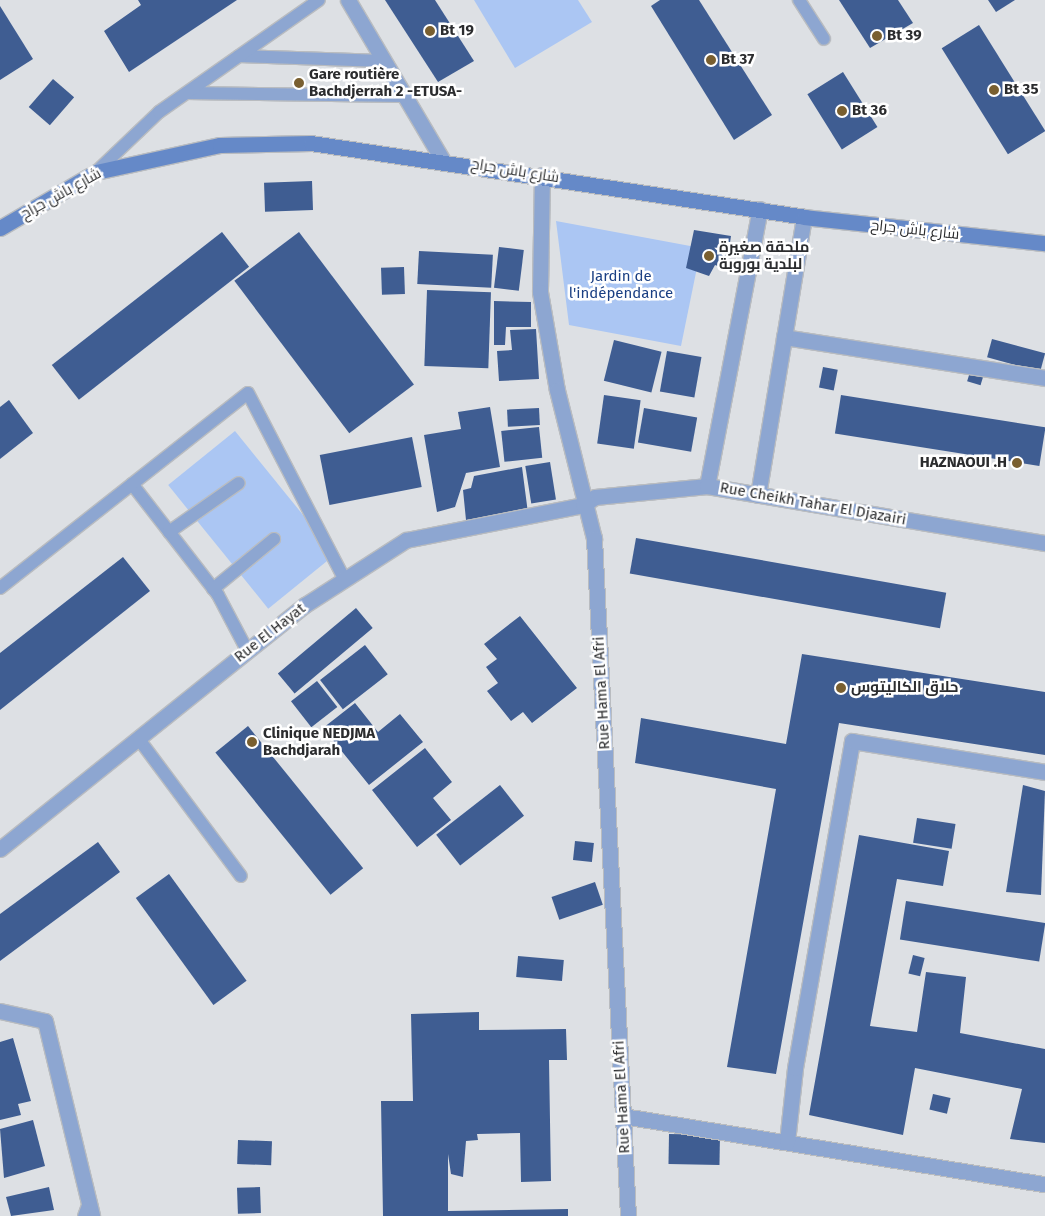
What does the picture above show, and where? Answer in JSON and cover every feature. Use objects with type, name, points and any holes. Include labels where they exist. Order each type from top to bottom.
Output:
[{"type":"main road","name":"شارع باش جراح","points":[[0,228],[96,172],[220,145],[311,143],[442,159],[804,217],[1045,243]]},
{"type":"street","points":[[348,0],[403,96],[442,159]]},
{"type":"street","name":"Rue Hama El Afri","points":[[542,175],[540,292],[583,505],[594,538],[628,1216]]},
{"type":"street","points":[[707,486],[760,209]]},
{"type":"street","points":[[758,495],[804,217]]},
{"type":"street","points":[[784,337],[1045,378]]},
{"type":"street","name":"Rue Cheikh Tahar El Djazairi","points":[[583,505],[595,498],[707,486],[1045,543]]},
{"type":"street","name":"Rue El Hayat","points":[[0,849],[247,650],[343,576],[406,540],[583,505]]},
{"type":"street","points":[[787,1142],[796,1068],[852,741],[1045,772]]},
{"type":"street","points":[[0,1011],[45,1021],[89,1212]]},
{"type":"street","points":[[623,1116],[1045,1184]]},
{"type":"lane","points":[[96,172],[187,93],[319,0]]},
{"type":"lane","points":[[800,0],[824,39]]},
{"type":"lane","points":[[239,56],[383,61]]},
{"type":"lane","points":[[187,93],[403,96]]},
{"type":"lane","points":[[0,588],[248,393],[343,576]]},
{"type":"lane","points":[[169,532],[238,483]]},
{"type":"lane","points":[[132,484],[213,589],[247,650]]},
{"type":"lane","points":[[213,589],[274,539]]},
{"type":"lane","points":[[138,738],[241,876]]},
{"type":"green space","points":[[474,0],[578,0],[592,22],[515,68]]},
{"type":"green space","name":"Jardin de l'indépendance","points":[[556,221],[701,248],[681,346],[569,325]]},
{"type":"green space","points":[[235,431],[335,555],[268,609],[168,485]]},
{"type":"building","points":[[138,0],[237,0],[129,72],[104,31],[141,5]]},
{"type":"building","name":"Bt 19","points":[[385,0],[435,0],[474,61],[438,82]]},
{"type":"building","name":"Bt 37","points":[[660,0],[699,0],[772,115],[734,140],[651,6]]},
{"type":"building","name":"Bt 39","points":[[839,0],[898,0],[913,23],[870,48]]},
{"type":"building","points":[[988,0],[1015,0],[996,12]]},
{"type":"building","points":[[0,6],[33,59],[0,80]]},
{"type":"building","name":"Bt 35","points":[[979,25],[1045,131],[1008,154],[942,48]]},
{"type":"building","name":"Bt 36","points":[[843,72],[877,127],[842,149],[807,94]]},
{"type":"building","points":[[53,79],[74,97],[50,125],[29,107]]},
{"type":"building","points":[[312,181],[313,210],[265,212],[264,183]]},
{"type":"building","name":"ملحقة صغيرة لبلدية بوروبة","points":[[694,230],[731,236],[726,269],[715,265],[709,276],[686,268]]},
{"type":"building","points":[[222,232],[249,267],[79,400],[52,365]]},
{"type":"building","points":[[299,232],[414,385],[349,433],[234,281]]},
{"type":"building","points":[[499,247],[524,250],[519,291],[494,288]]},
{"type":"building","points":[[419,251],[493,255],[491,288],[417,284]]},
{"type":"building","points":[[404,267],[405,294],[382,295],[381,268]]},
{"type":"building","points":[[427,290],[491,292],[488,368],[424,366]]},
{"type":"building","points":[[494,301],[531,302],[531,327],[506,327],[505,345],[494,345]]},
{"type":"building","points":[[536,329],[539,379],[499,381],[497,351],[512,350],[510,330]]},
{"type":"building","points":[[992,339],[1045,353],[1040,372],[987,357]]},
{"type":"building","points":[[614,340],[662,352],[651,393],[604,381]]},
{"type":"building","points":[[667,351],[701,357],[694,397],[660,391]]},
{"type":"building","points":[[973,362],[986,366],[981,385],[967,381]]},
{"type":"building","points":[[823,367],[838,370],[834,390],[819,388]]},
{"type":"building","points":[[604,395],[641,400],[634,449],[597,444]]},
{"type":"building","points":[[841,395],[1045,427],[1039,466],[835,434]]},
{"type":"building","points":[[9,400],[33,433],[0,459],[0,407]]},
{"type":"building","points":[[490,407],[500,467],[466,473],[455,507],[437,512],[424,435],[461,429],[458,412]]},
{"type":"building","points":[[539,408],[540,425],[508,427],[507,410]]},
{"type":"building","points":[[644,408],[697,417],[691,452],[638,442]]},
{"type":"building","points":[[539,427],[542,458],[504,462],[501,431]]},
{"type":"building","points":[[412,437],[422,487],[329,505],[320,455]]},
{"type":"building","points":[[550,462],[556,500],[531,503],[525,466]]},
{"type":"building","points":[[522,467],[528,513],[466,520],[463,490],[471,488],[474,476]]},
{"type":"building","points":[[636,538],[946,593],[940,628],[630,573]]},
{"type":"building","points":[[123,557],[150,591],[0,710],[0,653]]},
{"type":"building","points":[[356,608],[373,628],[295,693],[278,674]]},
{"type":"building","points":[[520,616],[577,688],[532,723],[523,712],[511,721],[487,691],[498,683],[486,667],[497,659],[484,644]]},
{"type":"building","points":[[365,645],[388,674],[343,709],[320,680]]},
{"type":"building","points":[[802,654],[1045,692],[1045,755],[839,723],[776,1074],[727,1067],[776,789],[635,763],[641,718],[786,744]]},
{"type":"building","points":[[317,681],[337,707],[311,727],[291,701]]},
{"type":"building","points":[[355,703],[378,732],[400,714],[423,742],[369,785],[323,728]]},
{"type":"building","points":[[248,726],[363,868],[331,895],[215,752]]},
{"type":"building","points":[[425,748],[452,782],[433,798],[451,820],[417,847],[372,790]]},
{"type":"building","points":[[500,785],[524,816],[460,866],[436,835]]},
{"type":"building","points":[[1023,785],[1045,791],[1041,895],[1006,892]]},
{"type":"building","points":[[917,818],[956,824],[952,849],[913,843]]},
{"type":"building","points":[[859,835],[949,851],[943,886],[897,879],[870,1026],[917,1032],[926,972],[966,977],[960,1033],[1045,1049],[1045,1143],[1010,1139],[1022,1089],[915,1068],[903,1135],[809,1115]]},
{"type":"building","points":[[575,841],[594,843],[592,862],[573,860]]},
{"type":"building","points":[[98,842],[120,872],[0,961],[0,914]]},
{"type":"building","points":[[169,874],[247,981],[213,1005],[136,898]]},
{"type":"building","points":[[595,882],[603,905],[559,920],[552,897]]},
{"type":"building","points":[[906,901],[1045,923],[1039,962],[900,940]]},
{"type":"building","points":[[913,955],[925,958],[920,976],[908,973]]},
{"type":"building","points":[[518,956],[564,960],[562,981],[516,977]]},
{"type":"building","points":[[479,1012],[479,1030],[566,1029],[567,1060],[549,1060],[551,1181],[521,1182],[520,1133],[477,1134],[478,1140],[466,1141],[463,1177],[451,1174],[448,1154],[448,1211],[568,1209],[568,1216],[383,1216],[381,1101],[413,1101],[411,1014]]},
{"type":"building","points":[[13,1038],[31,1101],[18,1104],[21,1115],[0,1120],[0,1042]]},
{"type":"building","points":[[933,1094],[951,1098],[947,1114],[929,1110]]},
{"type":"building","points":[[33,1120],[45,1166],[4,1178],[0,1129]]},
{"type":"building","points":[[669,1134],[720,1135],[719,1165],[668,1164]]},
{"type":"building","points":[[238,1140],[272,1141],[271,1165],[237,1164]]},
{"type":"building","points":[[49,1187],[54,1210],[11,1216],[6,1197]]},
{"type":"building","points":[[260,1187],[261,1213],[238,1214],[237,1188]]},
{"type":"place","name":"Bt 19","points":[[430,31]]},
{"type":"place","name":"Bt 39","points":[[877,36]]},
{"type":"place","name":"Bt 37","points":[[711,60]]},
{"type":"place","name":"Gare routière Bachdjerrah 2 -ETUSA-","points":[[299,83]]},
{"type":"place","name":"Bt 35","points":[[994,90]]},
{"type":"place","name":"Bt 36","points":[[842,111]]},
{"type":"place","name":"ملحقة صغيرة لبلدية بوروبة","points":[[709,256]]},
{"type":"place","name":"HAZNAOUI .H","points":[[1017,463]]},
{"type":"place","name":"حلاق الكاليتوس","points":[[841,688]]},
{"type":"place","name":"Clinique NEDJMA Bachdjarah","points":[[252,742]]}]
